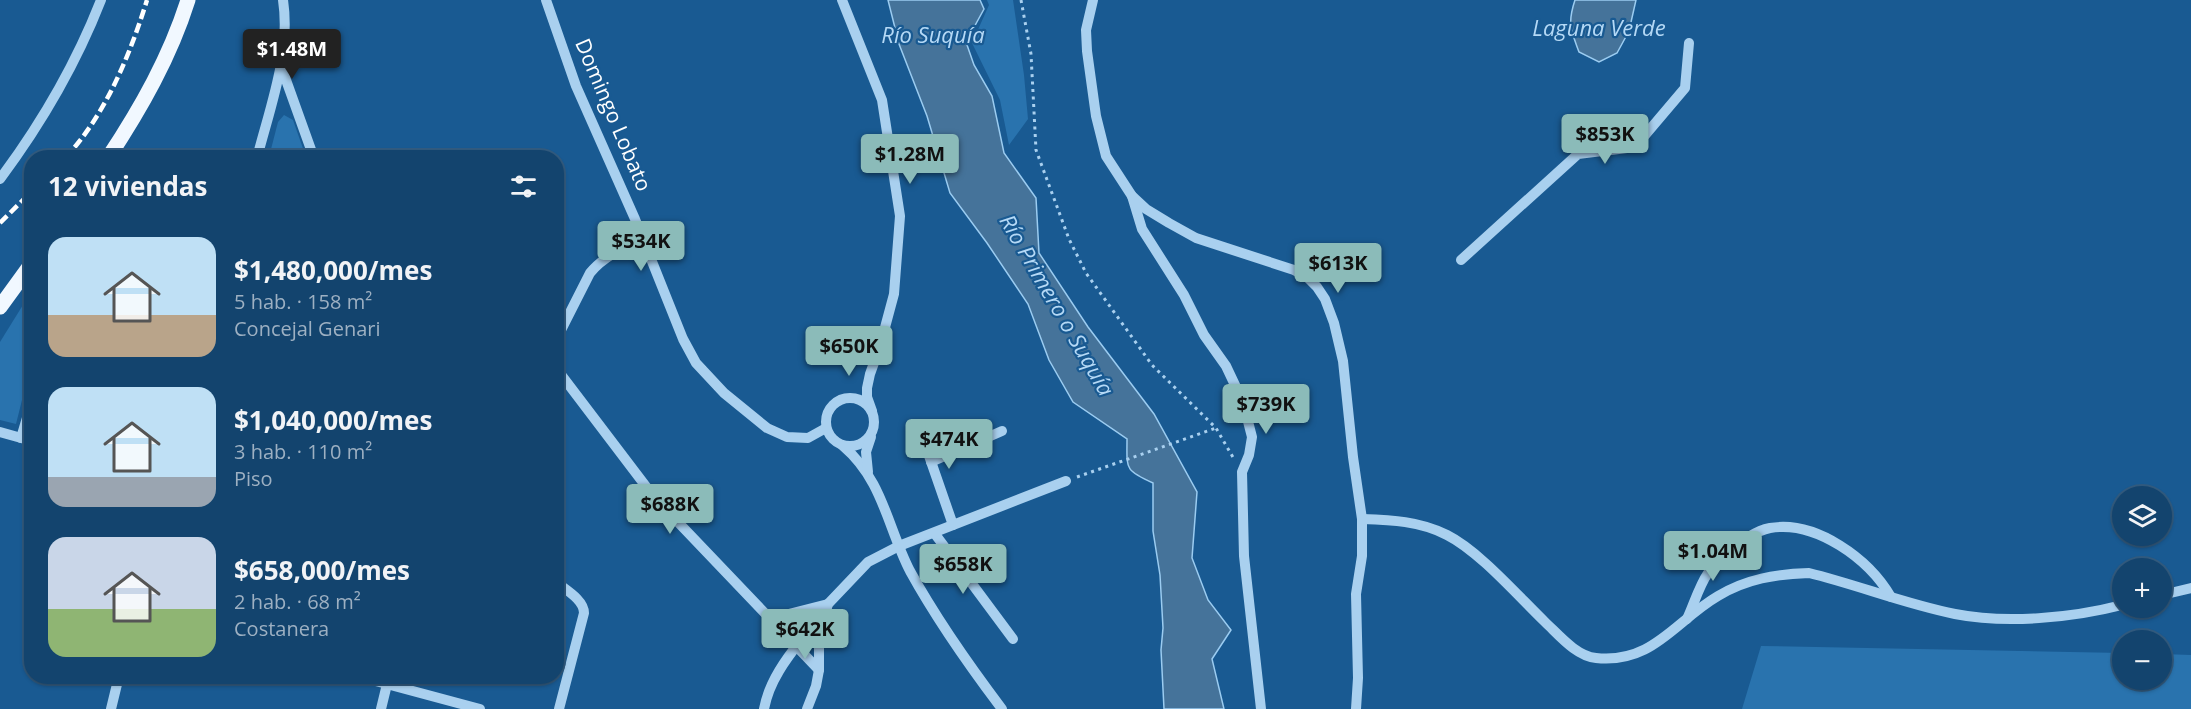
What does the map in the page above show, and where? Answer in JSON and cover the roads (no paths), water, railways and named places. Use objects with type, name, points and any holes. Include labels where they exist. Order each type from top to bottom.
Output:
[{"type":"main road","points":[[113,150],[157,75],[176,36],[188,0]]},
{"type":"main road","points":[[0,307],[24,274]]},
{"type":"street","points":[[0,179],[28,141],[77,56],[101,0]]},
{"type":"street","points":[[258,150],[281,65],[285,41],[286,16],[283,0]]},
{"type":"street","name":"Domingo Lobato","points":[[546,0],[576,86],[643,239],[683,339],[696,363],[724,393],[767,428],[787,437],[808,438],[826,428]]},
{"type":"street","points":[[842,0],[882,100],[900,216],[894,294],[870,374],[867,397],[874,419],[867,452],[868,472]]},
{"type":"street","points":[[1093,0],[1086,40],[1096,116],[1106,156],[1132,196],[1142,229],[1184,295],[1204,335],[1226,366],[1243,402],[1252,437],[1249,455],[1242,472],[1244,556],[1261,709]]},
{"type":"street","points":[[1461,260],[1578,154],[1635,147],[1685,88],[1689,43]]},
{"type":"street","points":[[281,65],[311,150]]},
{"type":"street","points":[[1132,196],[1180,231],[1203,241],[1294,270],[1308,277],[1317,287],[1330,311],[1343,361],[1362,519],[1362,556],[1356,594],[1358,678],[1356,709]]},
{"type":"street","points":[[564,324],[590,273],[597,265],[608,256],[643,239]]},
{"type":"street","points":[[870,374],[856,391],[831,406],[825,420],[826,428],[832,440],[856,457],[868,472],[899,546],[947,635],[1002,709]]},
{"type":"street","points":[[564,379],[654,497],[819,670]]},
{"type":"street","points":[[845,398],[860,400],[872,411]]},
{"type":"street","points":[[918,424],[954,525]]},
{"type":"street","points":[[931,462],[1002,431]]},
{"type":"street","points":[[0,432],[24,439]]},
{"type":"street","points":[[843,446],[859,445],[871,435]]},
{"type":"street","points":[[764,709],[779,669],[828,604],[868,562],[899,546],[935,534],[1066,481]]},
{"type":"street","points":[[1362,519],[1413,523],[1447,535],[1470,550],[1571,647],[1594,658],[1629,657],[1647,649],[1718,596],[1751,580],[1780,575],[1809,573],[1957,614],[1995,618],[2078,615],[2112,607]]},
{"type":"street","points":[[1685,622],[1708,572],[1741,542],[1769,528],[1797,527],[1825,538],[1859,558],[1881,579],[1891,597]]},
{"type":"street","points":[[935,534],[1013,639]]},
{"type":"street","points":[[2172,593],[2191,588]]},
{"type":"street","points":[[558,709],[584,613],[584,607],[580,602],[564,589]]},
{"type":"street","points":[[769,619],[828,604]]},
{"type":"street","points":[[807,709],[816,686],[819,670],[819,637],[828,604]]},
{"type":"street","points":[[111,709],[117,684]]},
{"type":"street","points":[[381,709],[387,684]]},
{"type":"street","points":[[401,684],[480,709]]},
{"type":"water","name":"Río Suquía","points":[[888,0],[980,0],[984,9],[966,42],[974,65],[992,96],[1004,153],[1036,198],[1039,253],[1088,327],[1154,414],[1197,492],[1192,558],[1208,600],[1231,630],[1212,659],[1224,709],[1164,709],[1161,650],[1163,628],[1160,575],[1153,531],[1153,483],[1137,475],[1129,467],[1127,439],[1073,402],[1049,360],[1028,304],[950,193],[927,116],[899,44]]},
{"type":"water","name":"Laguna Verde","points":[[1575,0],[1636,0],[1629,31],[1617,53],[1599,62],[1579,52],[1571,27]]},
{"type":"railway","points":[[72,150],[92,123],[115,84],[133,42],[147,0]]},
{"type":"railway","points":[[0,223],[24,199]]},
{"type":"water label","name":"Río Primero o Suquía","points":[[1057,305]]}]
